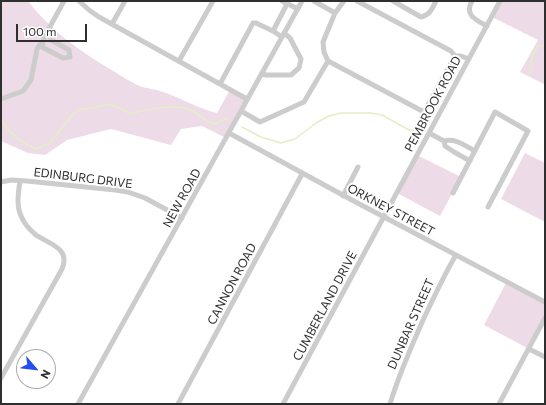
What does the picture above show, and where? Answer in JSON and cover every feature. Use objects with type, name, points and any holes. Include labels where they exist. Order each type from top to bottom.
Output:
[{"type":"street","points":[[46,32],[51,40],[69,50],[70,57],[63,58],[42,47],[46,32],[64,1]]},
{"type":"street","points":[[79,1],[94,13],[112,24],[247,99]]},
{"type":"street","points":[[112,24],[125,1]]},
{"type":"street","points":[[179,61],[213,1]]},
{"type":"street","points":[[282,1],[298,9]]},
{"type":"street","name":"NEW ROAD","points":[[78,404],[302,1]]},
{"type":"street","points":[[314,1],[335,13]]},
{"type":"street","points":[[344,1],[335,13],[323,42],[324,52],[328,61],[424,112],[455,56]]},
{"type":"street","points":[[357,1],[451,51],[455,56]]},
{"type":"street","points":[[393,1],[421,17],[430,12],[436,1]]},
{"type":"street","points":[[472,1],[469,5],[471,15],[474,19],[487,26]]},
{"type":"street","name":"PEMBROOK ROAD","points":[[384,217],[500,1]]},
{"type":"street","points":[[273,31],[287,4]]},
{"type":"street","points":[[220,84],[253,23],[290,38],[301,59],[299,68],[291,75],[262,74]]},
{"type":"street","points":[[1,99],[23,91],[31,80],[36,50],[43,40]]},
{"type":"street","points":[[455,56],[461,56],[469,59]]},
{"type":"street","points":[[241,111],[260,122],[304,102],[328,61]]},
{"type":"street","points":[[453,193],[496,112],[528,131],[488,207]]},
{"type":"street","points":[[429,133],[444,141],[445,146],[470,161]]},
{"type":"street","name":"ORKNEY STREET","points":[[229,134],[343,196],[545,302]]},
{"type":"street","points":[[444,141],[449,139],[455,140],[475,151]]},
{"type":"street","points":[[343,196],[358,167]]},
{"type":"street","name":"CANNON ROAD","points":[[178,404],[302,174]]},
{"type":"street","name":"EDINBURG DRIVE","points":[[1,182],[11,180],[27,181],[128,192],[145,198],[182,218]]},
{"type":"street","points":[[1,378],[62,269],[64,262],[63,254],[57,247],[34,234],[25,225],[19,208],[18,196],[20,181]]},
{"type":"street","name":"CUMBERLAND DRIVE","points":[[284,404],[384,217]]},
{"type":"street","name":"DUNBAR STREET","points":[[390,404],[399,375],[442,281],[456,255]]},
{"type":"street","points":[[499,404],[545,318]]},
{"type":"street","points":[[529,349],[545,357]]},
{"type":"shaded area","points":[[1,1],[28,1],[57,32],[68,41],[91,57],[139,86],[172,95],[217,113],[230,90],[247,99],[226,138],[202,126],[181,129],[171,145],[111,129],[67,140],[45,155],[28,153],[1,141]]},
{"type":"shaded area","points":[[500,1],[545,1],[545,91],[544,84],[520,72],[538,40],[492,17]]},
{"type":"shaded area","points":[[525,153],[545,163],[545,222],[501,199]]},
{"type":"shaded area","points":[[417,155],[461,177],[440,216],[397,193]]},
{"type":"shaded area","points":[[507,281],[545,302],[545,318],[529,349],[484,325]]},
{"type":"waterway","points":[[528,75],[530,73],[532,56],[538,46],[545,46]]},
{"type":"waterway","points":[[1,120],[16,137],[36,149],[49,143],[72,115],[81,109],[109,104],[130,114],[144,110],[179,107],[193,111],[214,124],[229,118]]},
{"type":"waterway","points":[[242,127],[261,137],[281,143],[295,139],[316,123],[329,116],[341,113],[371,113],[382,115],[409,130],[425,131]]}]
